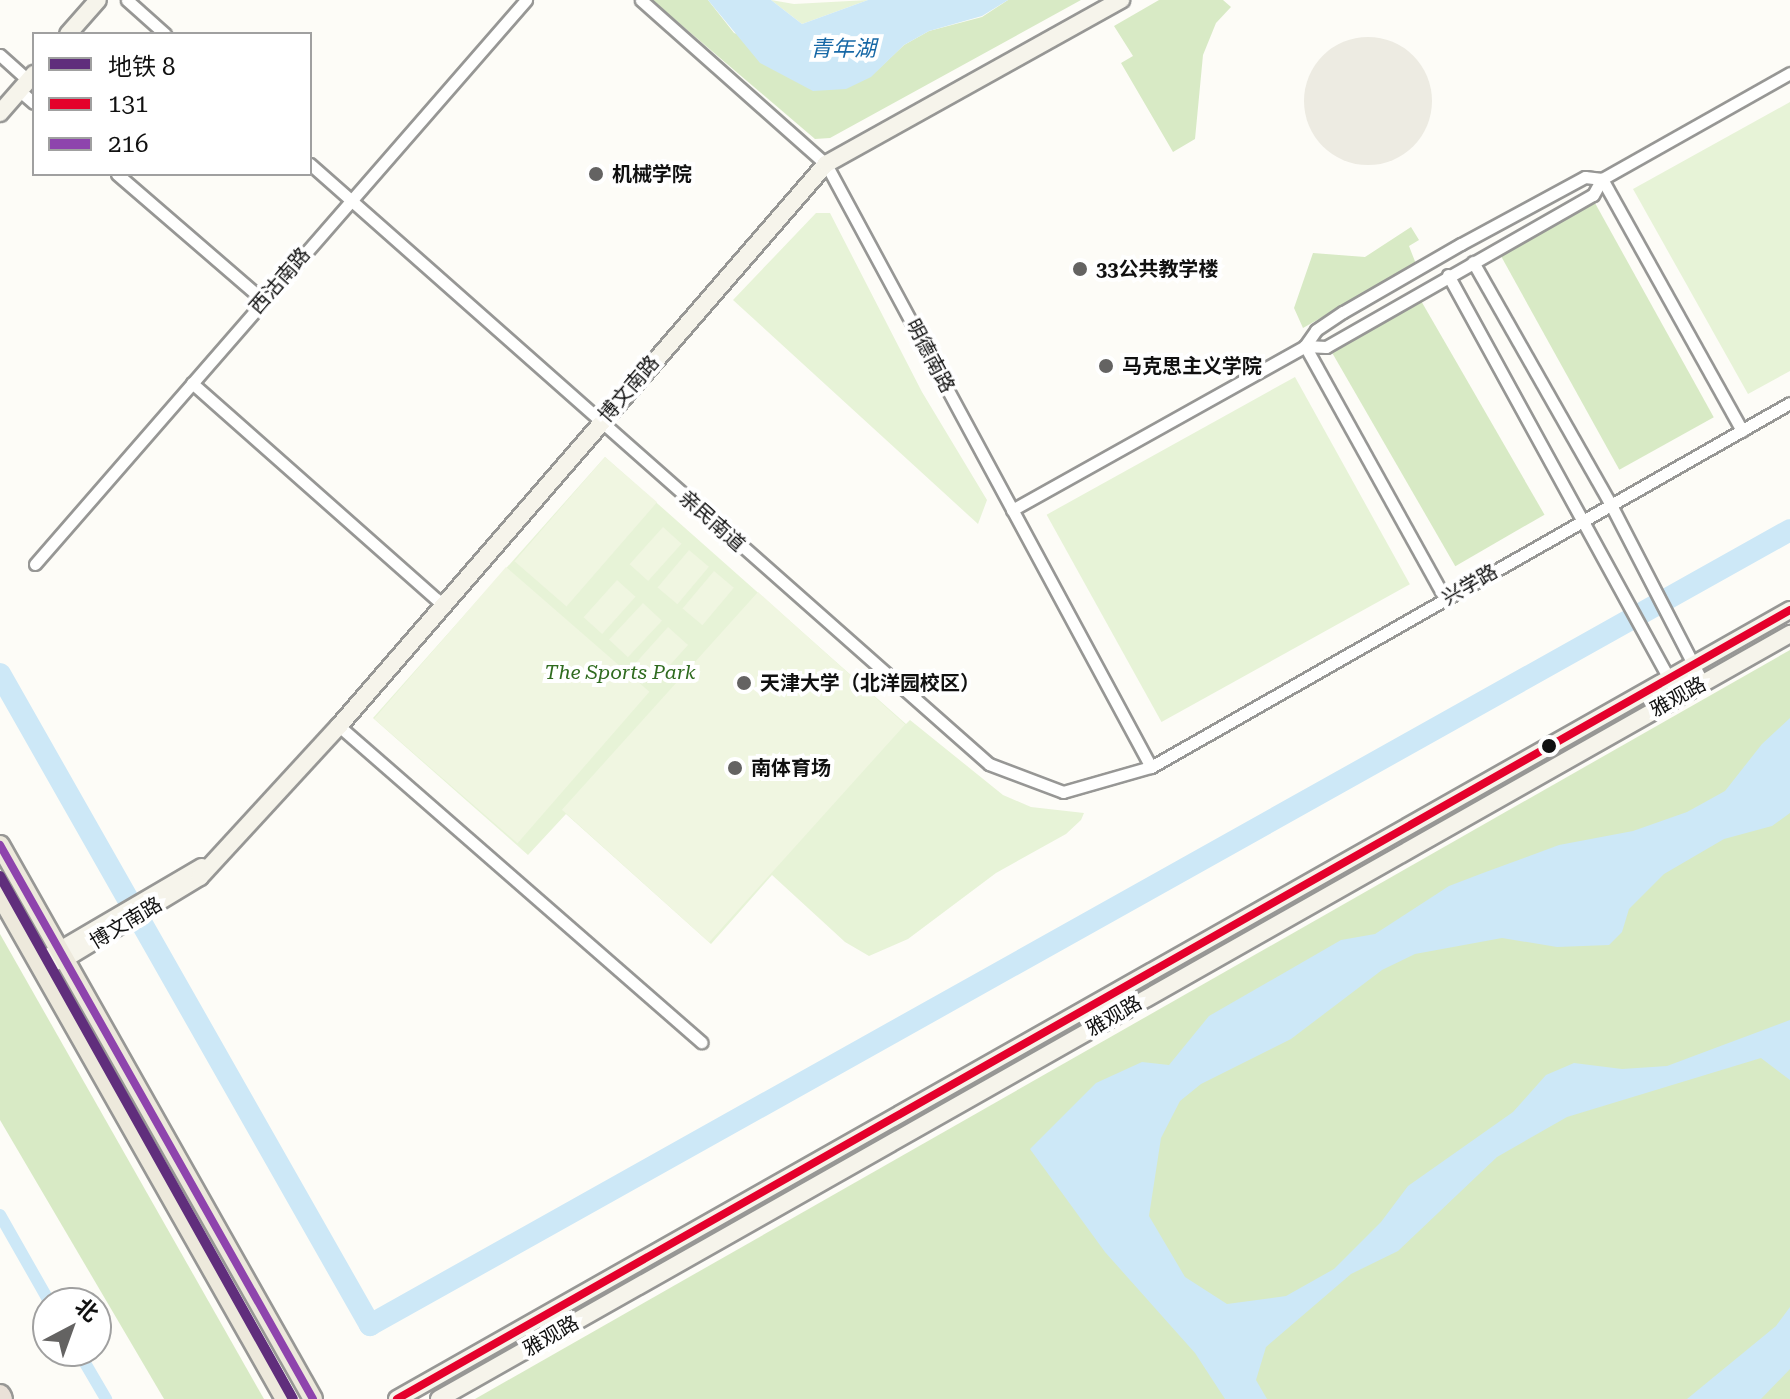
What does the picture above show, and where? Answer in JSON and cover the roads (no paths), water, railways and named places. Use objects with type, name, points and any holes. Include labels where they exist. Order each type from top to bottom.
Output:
[{"type":"main road","points":[[70,32],[98,0]]},
{"type":"main road","name":"博文南路","points":[[41,966],[160,895],[200,877],[339,726],[826,164],[1121,0]]},
{"type":"main road","points":[[0,113],[27,82]]},
{"type":"main road","name":"雅观路","points":[[397,1399],[1790,610]]},
{"type":"main road","name":"雅观路","points":[[439,1399],[1790,634]]},
{"type":"main road","points":[[0,845],[313,1399]]},
{"type":"main road","points":[[0,895],[285,1399]]},
{"type":"street","points":[[127,0],[163,32]]},
{"type":"street","name":"西沽南路","points":[[35,564],[526,0]]},
{"type":"street","name":"明德南路","points":[[641,0],[826,164],[1151,767]]},
{"type":"street","points":[[0,55],[27,82]]},
{"type":"street","points":[[1305,346],[1326,347],[1593,195],[1602,179],[1790,73]]},
{"type":"street","name":"亲民南道","points":[[312,166],[989,764],[1063,792],[1151,767]]},
{"type":"street","points":[[119,176],[263,300]]},
{"type":"street","points":[[1012,510],[1305,346],[1316,330],[1343,312],[1461,244],[1585,177],[1602,179]]},
{"type":"street","points":[[1602,179],[1742,431]]},
{"type":"street","points":[[1473,262],[1611,505],[1703,683]]},
{"type":"street","points":[[1448,275],[1679,697]]},
{"type":"street","points":[[1305,346],[1445,599]]},
{"type":"street","points":[[192,383],[443,605]]},
{"type":"street","name":"兴学路","points":[[1151,767],[1790,403]]},
{"type":"street","points":[[339,726],[701,1042]]},
{"type":"water","name":"青年湖","points":[[708,0],[771,0],[802,24],[868,0],[1008,0],[982,16],[929,31],[904,45],[871,77],[846,89],[813,91],[760,63]]},
{"type":"water","points":[[1790,718],[1790,813],[1772,826],[1724,839],[1664,874],[1629,909],[1622,932],[1609,945],[1557,947],[1502,938],[1415,954],[1382,970],[1291,1039],[1201,1084],[1180,1101],[1161,1138],[1149,1216],[1185,1277],[1227,1304],[1286,1296],[1334,1269],[1381,1222],[1408,1186],[1513,1112],[1546,1075],[1574,1063],[1622,1069],[1667,1066],[1790,1020],[1790,1080],[1761,1058],[1567,1117],[1497,1157],[1398,1251],[1351,1274],[1266,1347],[1256,1380],[1267,1399],[1225,1399],[1195,1353],[1105,1252],[1030,1149],[1096,1083],[1142,1062],[1169,1065],[1209,1016],[1341,940],[1375,934],[1449,886],[1559,845],[1633,831],[1687,812],[1725,791],[1762,744]]},
{"type":"water","points":[[1790,1307],[1790,1369],[1761,1399],[1687,1399],[1776,1326]]},
{"type":"waterway","points":[[0,674],[370,1325],[1790,530]]},
{"type":"waterway","points":[[0,1215],[41,1287]]},
{"type":"waterway","points":[[87,1367],[106,1399]]},
{"type":"metro line","name":"8","points":[[0,876],[293,1399]]},
{"type":"place","name":"机械学院","points":[[596,174]]},
{"type":"place","name":"33公共教学楼","points":[[1080,269]]},
{"type":"place","name":"马克思主义学院","points":[[1106,366]]},
{"type":"place","name":"天津大学（北洋园校区）","points":[[744,683]]},
{"type":"place","name":"南体育场","points":[[735,768]]},
{"type":"park label","name":"The Sports Park","points":[[620,672]]}]
